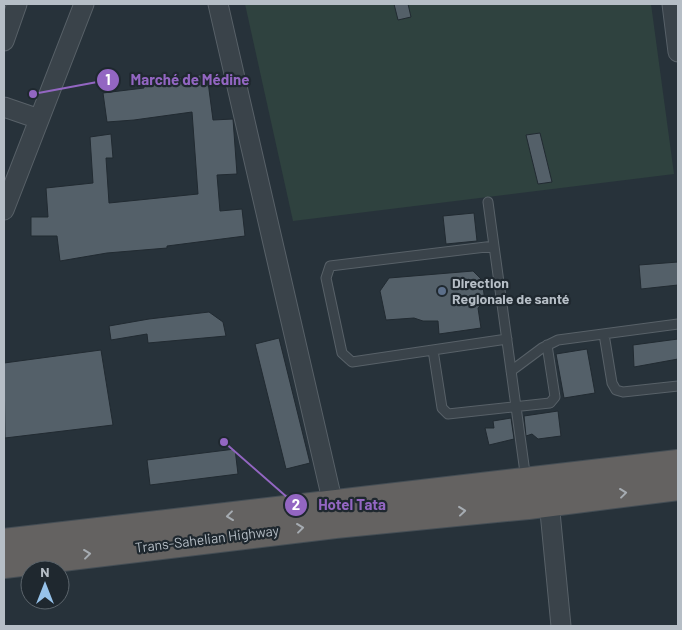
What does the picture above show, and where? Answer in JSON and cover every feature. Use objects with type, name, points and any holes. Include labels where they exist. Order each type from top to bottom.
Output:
[{"type":"highway","name":"Trans-Sahelian Highway","points":[[534,492],[678,464]]},
{"type":"highway","name":"Trans-Sahelian Highway","points":[[4,543],[334,514],[534,492],[678,486]]},
{"type":"highway","name":"Trans-Sahelian Highway","points":[[4,564],[334,514]]},
{"type":"street","points":[[4,41],[17,4]]},
{"type":"street","points":[[4,210],[84,4]]},
{"type":"street","points":[[218,4],[334,514]]},
{"type":"street","points":[[672,4],[678,52]]},
{"type":"street","points":[[4,107],[39,119]]},
{"type":"street","points":[[534,492],[561,626]]},
{"type":"lane","points":[[488,202],[516,406],[534,492]]},
{"type":"lane","points":[[494,246],[330,266],[326,278],[342,353],[352,362],[507,339]]},
{"type":"lane","points":[[511,371],[527,358],[558,340],[678,324]]},
{"type":"lane","points":[[604,334],[612,383],[616,390],[623,392],[678,386]]},
{"type":"lane","points":[[433,350],[442,408],[448,414],[550,403],[555,397],[547,345]]},
{"type":"green space","points":[[245,4],[651,4],[674,174],[293,221]]},
{"type":"building","points":[[394,4],[408,4],[411,17],[398,20]]},
{"type":"building","points":[[207,74],[213,120],[233,119],[237,174],[217,175],[220,211],[242,209],[245,236],[167,246],[167,248],[107,253],[60,261],[57,236],[31,236],[31,217],[48,217],[46,188],[93,183],[90,137],[111,134],[113,158],[106,158],[109,203],[198,194],[192,112],[107,122],[103,93],[144,88],[143,83]]},
{"type":"building","points":[[540,133],[552,182],[538,184],[526,135]]},
{"type":"building","points":[[474,213],[477,241],[446,244],[443,216]]},
{"type":"building","points":[[678,262],[678,285],[641,289],[639,265]]},
{"type":"building","points":[[473,271],[482,280],[485,301],[478,308],[481,328],[439,334],[438,321],[423,321],[414,318],[386,320],[380,291],[389,278]]},
{"type":"building","points":[[209,312],[223,322],[226,336],[148,343],[147,334],[111,340],[109,326]]},
{"type":"building","points":[[279,338],[310,463],[286,469],[255,344]]},
{"type":"building","points":[[678,339],[678,359],[634,367],[633,345]]},
{"type":"building","points":[[587,349],[595,393],[564,398],[556,354]]},
{"type":"building","points":[[101,350],[113,425],[5,438],[4,363]]},
{"type":"building","points":[[558,411],[561,436],[538,439],[532,434],[526,436],[524,416]]},
{"type":"building","points":[[511,418],[514,439],[489,445],[485,428],[494,428],[493,421]]},
{"type":"building","points":[[235,449],[238,474],[150,485],[147,460]]},
{"type":"place","name":"Marché de Médine","points":[[33,94]]},
{"type":"place","name":"Direction Regionale de santé","points":[[442,291]]},
{"type":"place","name":"Hotel Tata","points":[[224,442]]}]
